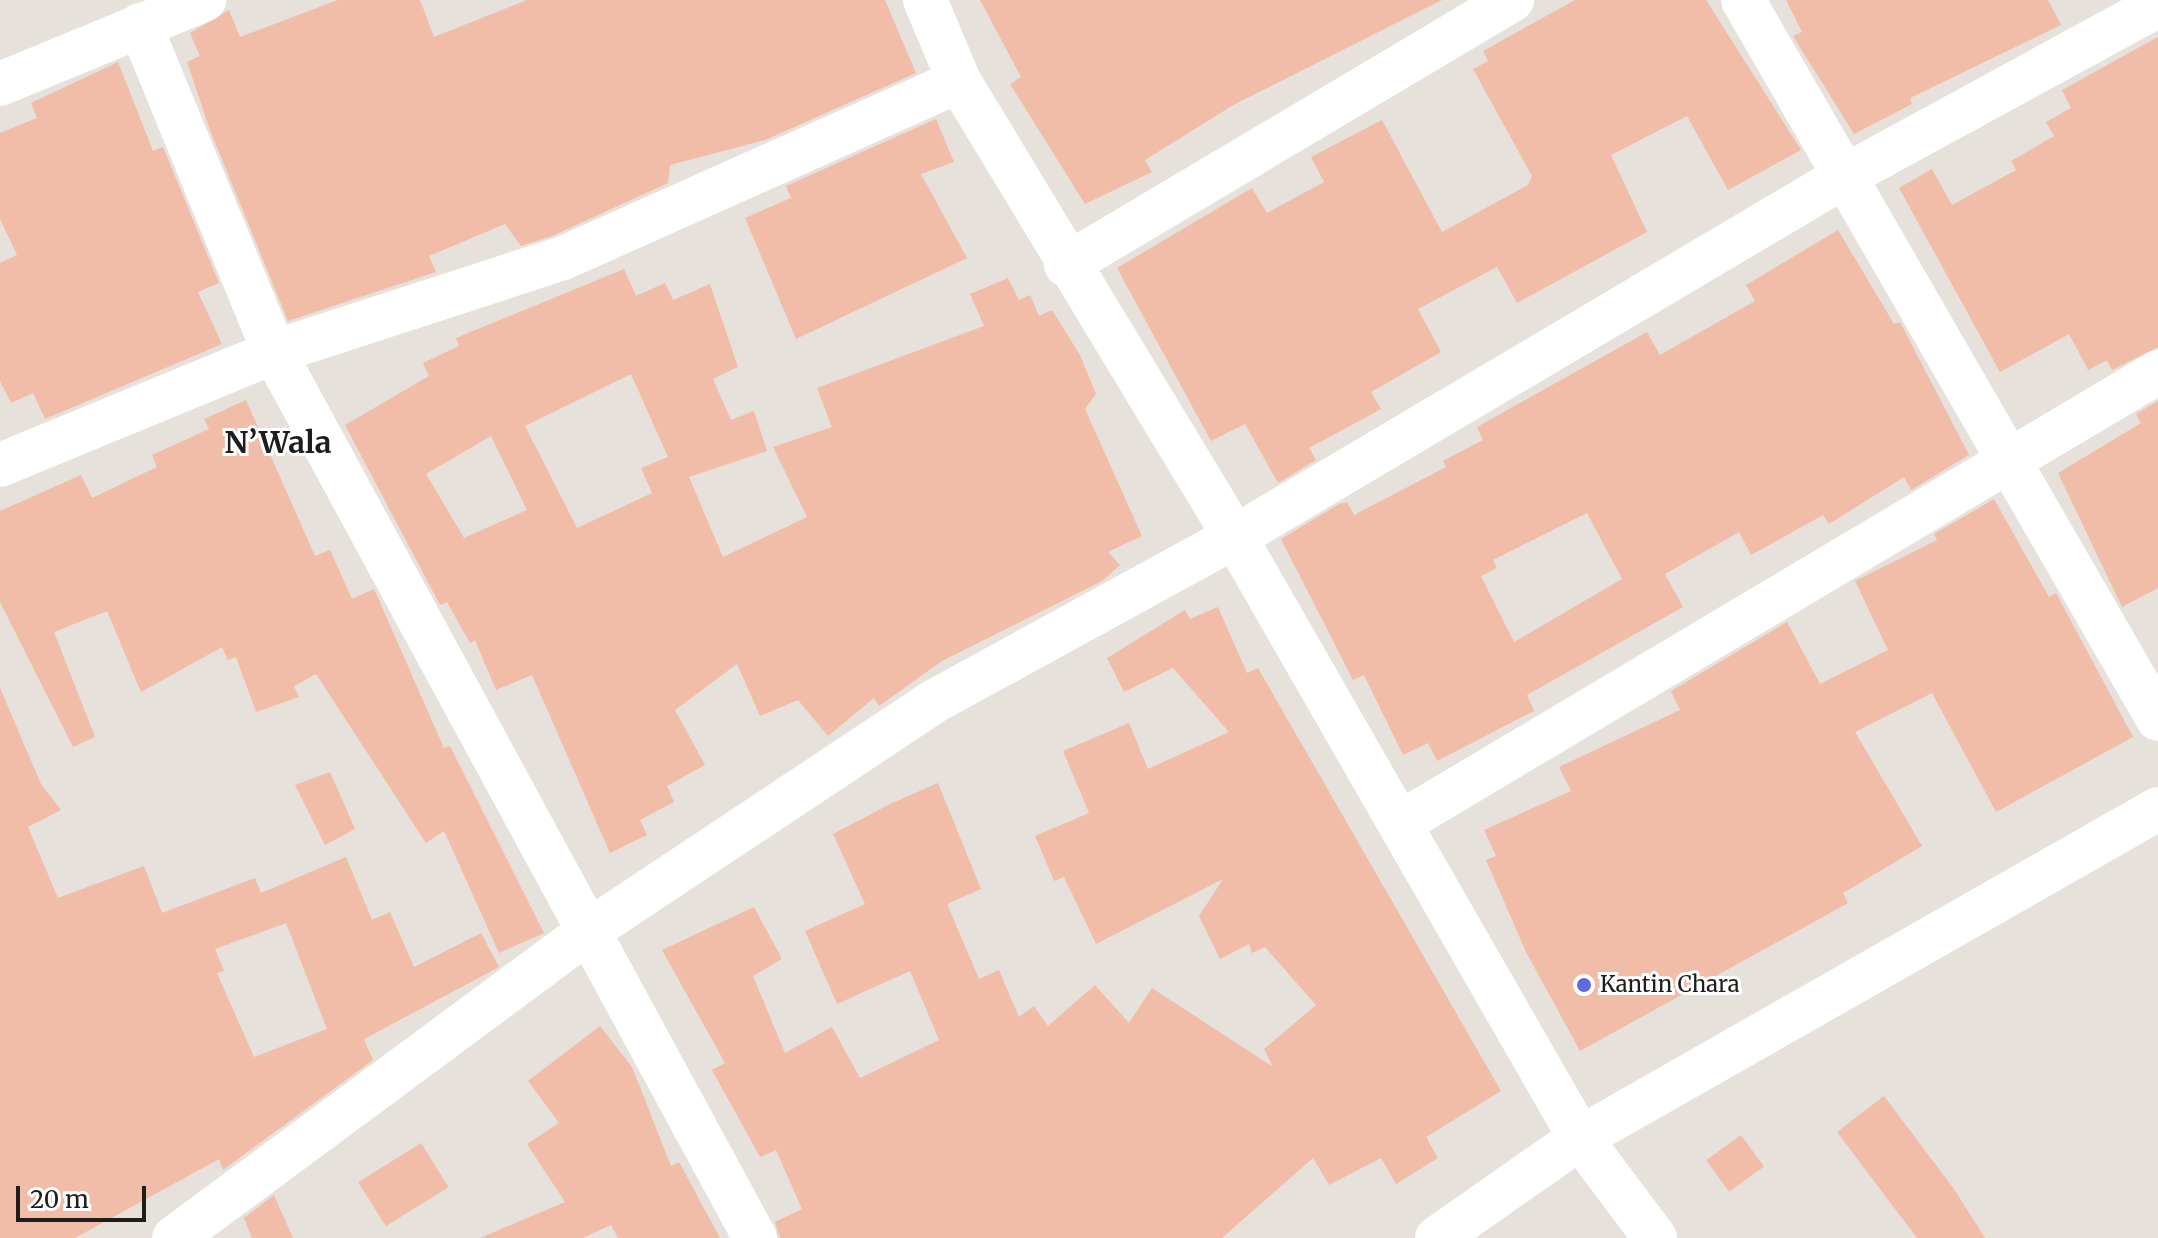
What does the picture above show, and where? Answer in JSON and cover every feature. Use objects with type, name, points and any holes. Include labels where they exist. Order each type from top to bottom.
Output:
[{"type":"street","points":[[0,84],[204,0]]},
{"type":"street","points":[[925,0],[959,81],[1066,265],[1235,537],[1580,1138],[1655,1238]]},
{"type":"street","points":[[1066,265],[1512,0]]},
{"type":"street","points":[[1743,0],[2158,719]]},
{"type":"street","points":[[174,1238],[593,928],[933,702],[1235,537],[1845,176],[2158,5]]},
{"type":"street","points":[[140,25],[274,352],[593,928],[755,1238]]},
{"type":"street","points":[[0,465],[274,352],[561,259],[959,81]]},
{"type":"street","points":[[1400,823],[2005,458],[2158,372]]},
{"type":"street","points":[[1437,1238],[1580,1138],[2158,809]]},
{"type":"building","points":[[338,0],[420,0],[434,37],[527,0],[885,0],[916,73],[765,140],[670,165],[668,183],[552,236],[521,246],[505,224],[429,256],[436,272],[288,321],[210,130],[187,62],[200,56],[190,33],[229,10],[240,37]]},
{"type":"building","points":[[980,0],[1442,0],[1235,104],[1145,160],[1152,172],[1085,204],[1010,84],[1021,77]]},
{"type":"building","points":[[1575,0],[1706,0],[1801,150],[1728,190],[1687,116],[1611,155],[1647,232],[1517,303],[1497,267],[1418,309],[1441,352],[1371,392],[1381,409],[1309,448],[1316,460],[1278,483],[1245,424],[1211,441],[1117,268],[1252,188],[1267,213],[1324,182],[1311,157],[1382,120],[1442,232],[1528,185],[1532,176],[1473,69],[1488,61],[1483,51]]},
{"type":"building","points":[[1786,0],[2048,0],[2061,25],[1910,98],[1912,104],[1854,134],[1793,36],[1802,32]]},
{"type":"building","points":[[2158,37],[2158,347],[2112,370],[2107,360],[2088,370],[2069,334],[2000,372],[1899,188],[1932,169],[1952,205],[2016,170],[2011,161],[2054,136],[2046,122],[2071,108],[2062,90]]},
{"type":"building","points":[[118,62],[153,151],[163,147],[219,283],[198,292],[222,344],[45,419],[33,393],[11,403],[0,381],[0,263],[17,255],[0,219],[0,133],[37,118],[31,103]]},
{"type":"building","points":[[936,119],[954,162],[921,174],[967,258],[796,339],[745,218],[791,198],[786,186]]},
{"type":"building","points":[[1838,230],[1894,324],[1900,322],[1969,455],[1911,490],[1904,477],[1829,524],[1823,515],[1751,555],[1739,532],[1665,574],[1683,607],[1527,695],[1534,711],[1437,761],[1428,743],[1403,755],[1364,675],[1353,680],[1281,539],[1339,504],[1347,502],[1354,515],[1446,467],[1443,461],[1483,440],[1477,427],[1647,332],[1660,355],[1755,301],[1746,285]],"holes":[[[1587,513],[1622,579],[1514,642],[1481,576],[1497,568],[1493,560]]]},
{"type":"building","points":[[624,269],[636,296],[665,283],[673,300],[710,284],[738,367],[713,379],[731,420],[754,411],[767,451],[689,477],[723,557],[807,517],[773,447],[832,427],[817,388],[984,326],[970,294],[1008,278],[1019,300],[1030,295],[1039,316],[1052,310],[1080,355],[1096,394],[1085,409],[1142,536],[1108,552],[1120,565],[1102,581],[942,661],[879,706],[874,698],[828,736],[798,700],[760,716],[737,664],[675,710],[705,765],[667,786],[674,802],[640,820],[647,835],[610,853],[532,675],[496,690],[475,640],[470,643],[447,602],[440,605],[345,425],[429,376],[423,363],[459,346],[456,338]],"holes":[[[631,374],[668,457],[641,468],[652,493],[577,528],[525,426]],[[491,436],[527,510],[464,538],[426,474]]]},
{"type":"building","points":[[246,400],[315,556],[330,550],[352,599],[374,589],[444,748],[450,746],[544,933],[499,953],[444,831],[426,843],[316,674],[294,686],[299,697],[256,712],[236,657],[228,660],[222,647],[141,692],[107,611],[54,632],[95,737],[73,747],[0,602],[0,511],[81,475],[92,498],[157,467],[152,455],[209,429],[204,419]]},
{"type":"building","points":[[2158,401],[2158,588],[2122,607],[2058,473],[2141,423],[2136,414]]},
{"type":"building","points":[[1994,499],[2049,597],[2056,593],[2133,737],[1996,812],[1932,693],[1855,732],[1922,846],[1843,893],[1848,903],[1580,1051],[1526,952],[1486,860],[1496,856],[1484,830],[1571,791],[1559,767],[1680,710],[1671,691],[1787,622],[1820,684],[1888,650],[1855,581],[1937,540],[1934,534]]},
{"type":"building","points":[[1218,607],[1247,673],[1258,668],[1501,1091],[1426,1137],[1438,1158],[1396,1184],[1381,1158],[1329,1185],[1313,1158],[1222,1238],[780,1238],[775,1222],[802,1209],[776,1150],[760,1157],[712,1070],[725,1063],[662,950],[754,907],[782,959],[753,976],[785,1053],[832,1027],[860,1078],[939,1040],[910,971],[837,1004],[805,931],[865,904],[833,834],[938,783],[981,889],[947,904],[979,979],[999,970],[1019,1017],[1034,1006],[1048,1026],[1095,985],[1129,1023],[1152,988],[1273,1067],[1264,1049],[1316,1005],[1265,947],[1252,953],[1249,944],[1220,959],[1199,916],[1223,879],[1096,944],[1064,877],[1054,881],[1035,836],[1089,813],[1063,751],[1129,723],[1148,769],[1229,732],[1173,668],[1124,692],[1107,658],[1185,610],[1190,619]]},
{"type":"building","points":[[0,688],[41,784],[61,810],[28,827],[58,898],[144,866],[162,913],[255,878],[261,893],[346,857],[372,920],[390,912],[414,967],[481,933],[499,967],[364,1039],[373,1060],[223,1170],[219,1159],[75,1238],[0,1238]],"holes":[[[286,923],[327,1029],[254,1057],[217,973],[224,971],[215,949]]]},
{"type":"building","points":[[330,772],[355,829],[325,845],[295,785]]},
{"type":"building","points":[[600,1026],[632,1067],[671,1166],[679,1162],[720,1238],[618,1238],[611,1225],[583,1238],[480,1238],[565,1202],[527,1144],[559,1123],[528,1081]]},
{"type":"building","points":[[1884,1096],[1954,1189],[1985,1238],[1917,1238],[1837,1132]]},
{"type":"building","points":[[1741,1135],[1764,1167],[1729,1192],[1706,1160]]},
{"type":"building","points":[[421,1143],[449,1187],[386,1226],[358,1182]]},
{"type":"building","points":[[274,1195],[293,1238],[252,1238],[244,1218]]},
{"type":"place","name":"Kantin Chara","points":[[1584,985]]},
{"type":"district","name":"N’Wala","points":[[278,442]]}]
